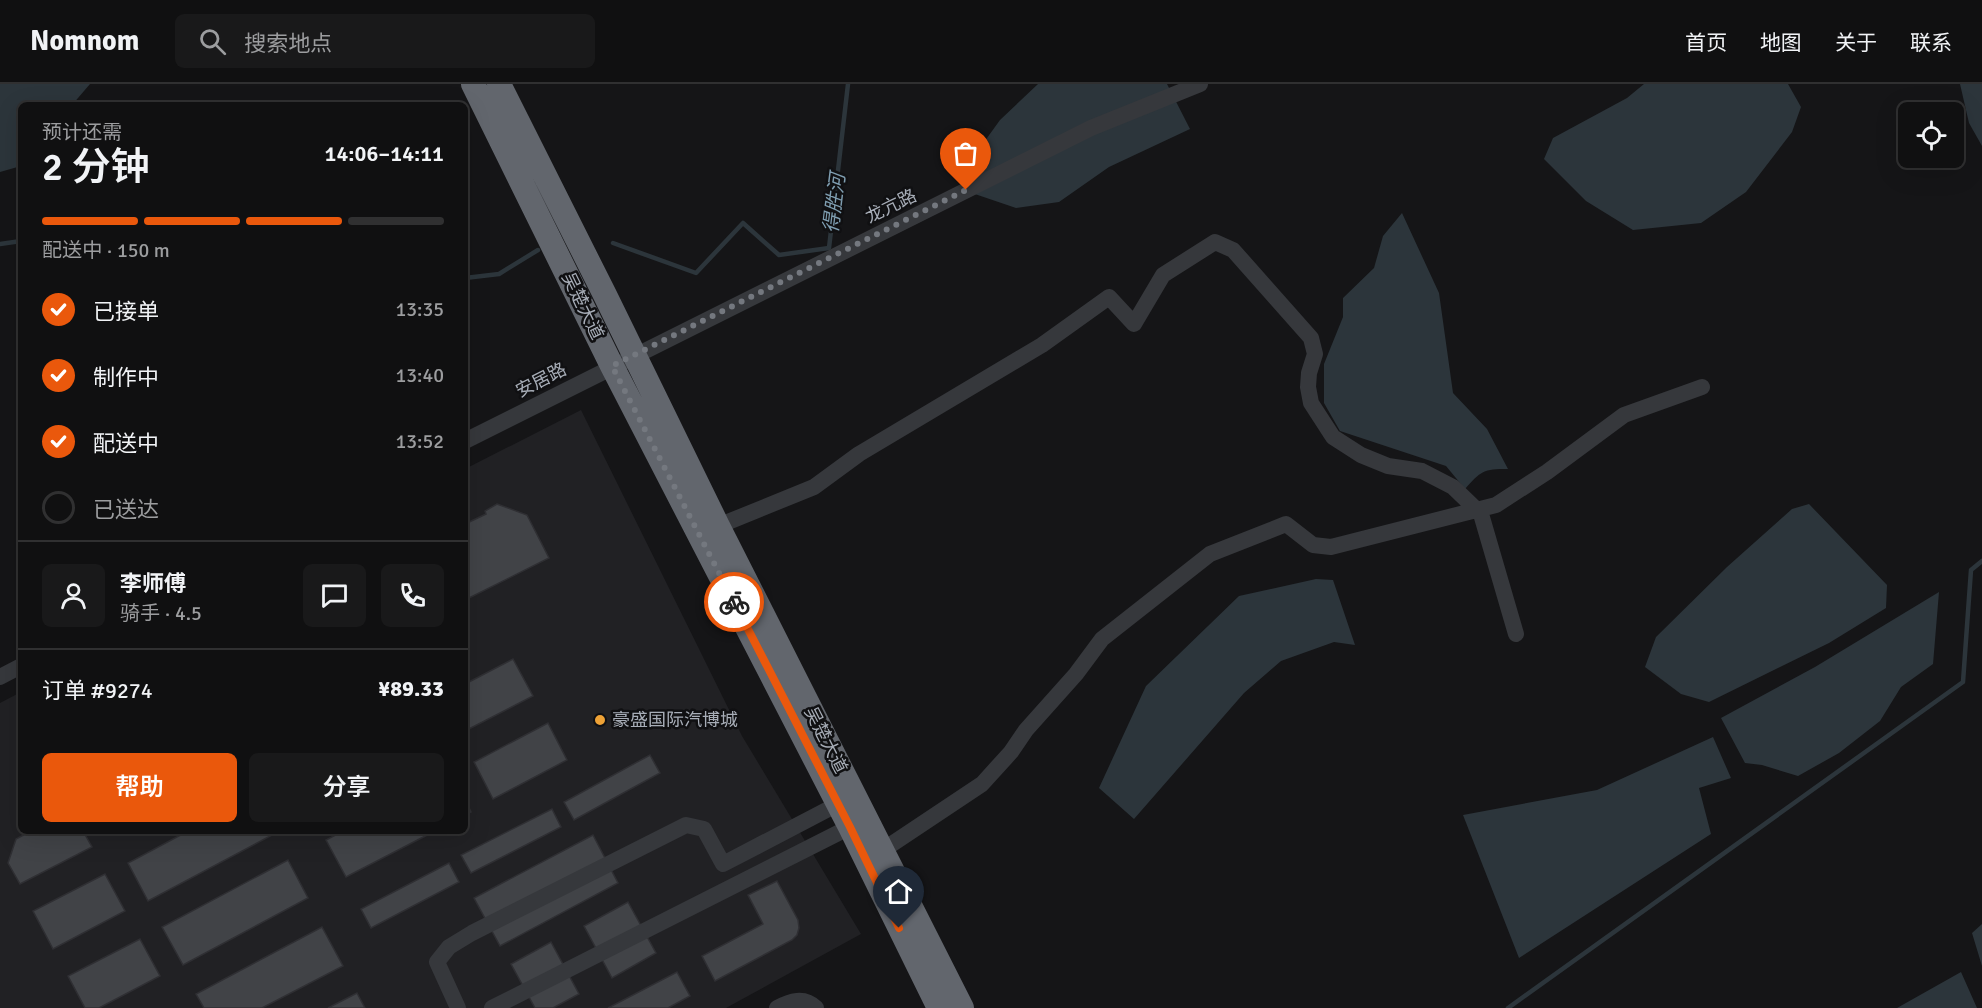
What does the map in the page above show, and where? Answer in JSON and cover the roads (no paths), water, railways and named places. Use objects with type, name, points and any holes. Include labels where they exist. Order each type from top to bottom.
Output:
[{"type":"highway","name":"吴楚大道","points":[[473,84],[524,159],[606,295],[718,526],[962,1008]]},
{"type":"highway","name":"吴楚大道","points":[[499,84],[524,159],[583,306],[850,827],[939,1008]]},
{"type":"street","name":"龙亢路","points":[[634,355],[1090,128],[1200,84]]},
{"type":"street","points":[[718,526],[814,487],[859,454],[1042,345],[1109,297],[1134,324],[1163,275],[1215,242],[1233,250],[1311,338],[1315,354],[1308,373],[1311,403],[1333,437],[1361,455],[1388,466],[1422,471],[1453,487],[1481,514],[1516,634]]},
{"type":"street","name":"安居路","points":[[468,439],[634,355]]},
{"type":"street","points":[[883,850],[982,784],[1011,752],[1026,729],[1076,674],[1102,639],[1210,554],[1286,524],[1313,545],[1331,547],[1497,505],[1547,472],[1624,415],[1702,387]]},
{"type":"street","points":[[0,677],[18,668]]},
{"type":"street","points":[[458,1008],[437,962],[449,947],[472,933],[686,825],[704,829],[723,864],[838,804]]},
{"type":"street","points":[[492,1008],[850,827]]},
{"type":"street","points":[[777,1008],[795,1000],[808,1002],[816,1008]]},
{"type":"waterway","name":"得胜河","points":[[613,243],[696,273],[743,223],[779,255],[829,248],[848,84]]},
{"type":"waterway","name":"得胜河","points":[[0,244],[18,241]]},
{"type":"waterway","name":"得胜河","points":[[468,278],[499,274],[538,250]]},
{"type":"waterway","points":[[1508,1008],[1963,682],[1971,570],[1982,561]]},
{"type":"place","name":"豪盛国际汽博城","points":[[600,720]]}]
